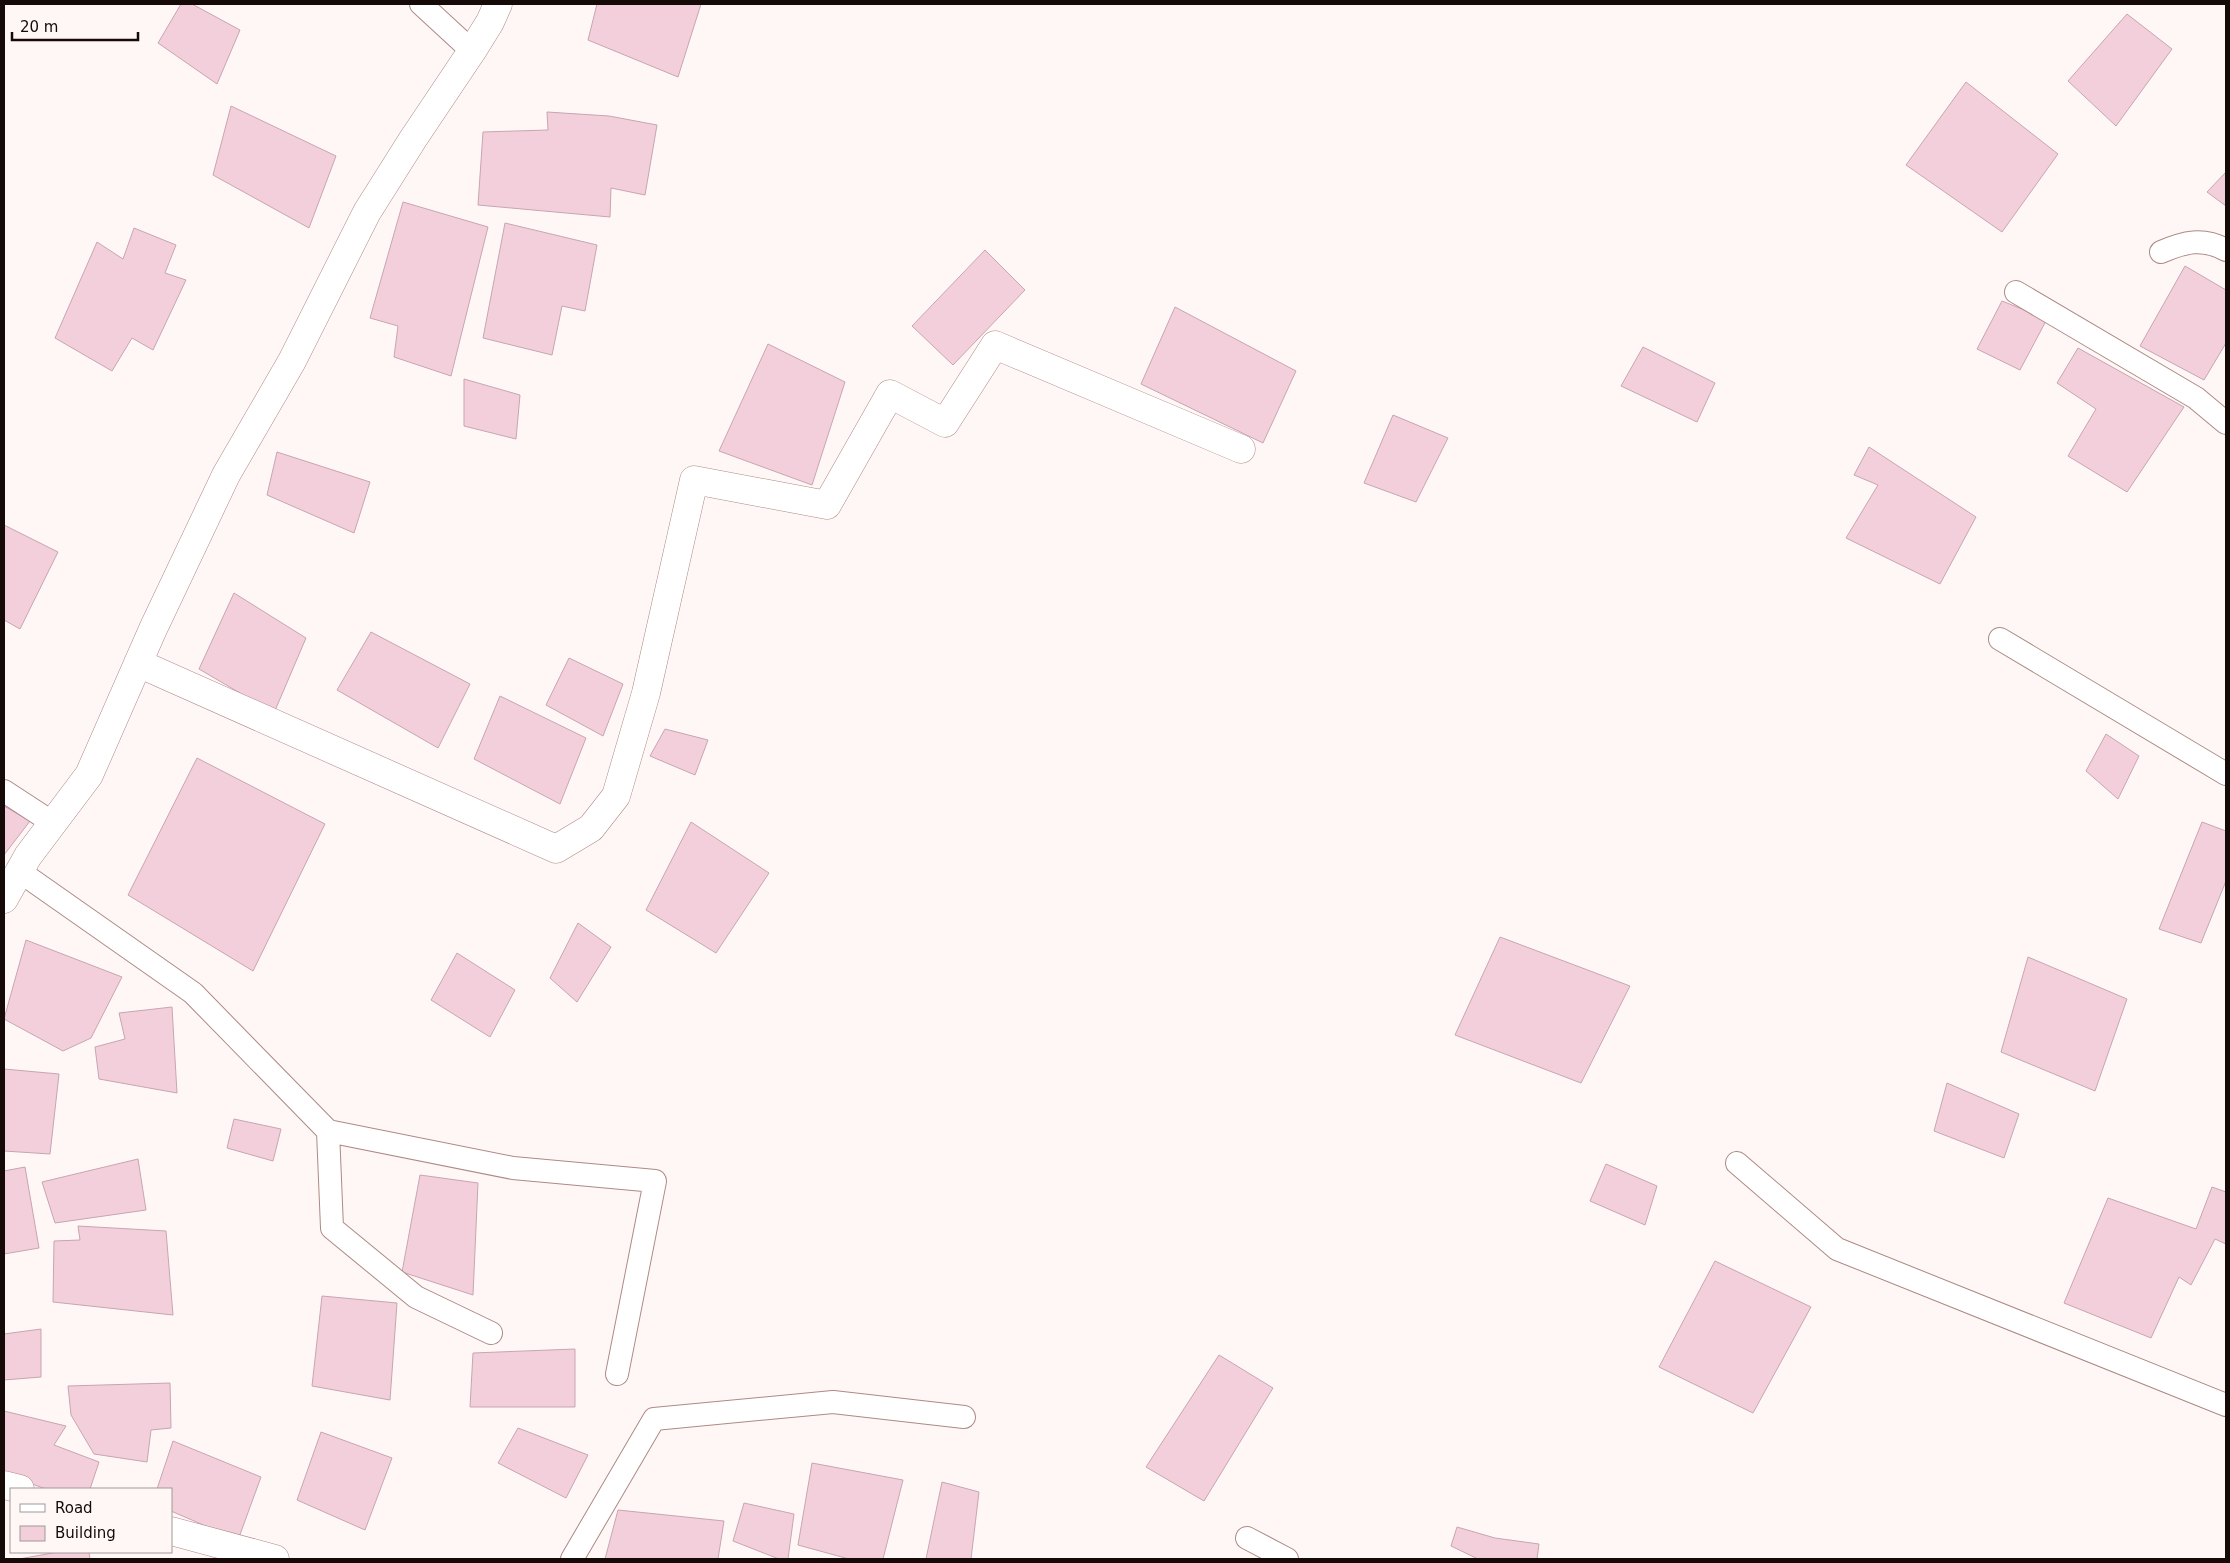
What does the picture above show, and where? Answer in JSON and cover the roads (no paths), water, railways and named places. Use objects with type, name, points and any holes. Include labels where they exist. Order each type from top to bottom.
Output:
[{"type":"street","points":[[4,899],[28,856],[89,775],[138,663],[226,475],[292,361],[367,212],[472,51],[490,22],[498,4]]},
{"type":"street","points":[[138,663],[556,849],[591,828],[616,796],[646,693],[694,480],[827,505],[890,394],[945,423],[995,345],[1241,449]]},
{"type":"street","points":[[172,1531],[275,1559]]},
{"type":"lane","points":[[421,4],[472,51]]},
{"type":"lane","points":[[2161,252],[2182,243],[2213,243],[2226,250]]},
{"type":"lane","points":[[2016,292],[2196,398],[2226,423]]},
{"type":"lane","points":[[2000,639],[2226,774]]},
{"type":"lane","points":[[4,791],[53,823]]},
{"type":"lane","points":[[19,871],[193,993],[328,1132],[513,1168],[655,1181],[617,1374]]},
{"type":"lane","points":[[328,1132],[332,1228],[416,1297],[491,1333]]},
{"type":"lane","points":[[1737,1163],[1838,1250],[2226,1405]]},
{"type":"lane","points":[[572,1559],[654,1419],[833,1402],[964,1417]]},
{"type":"lane","points":[[1247,1538],[1286,1559]]}]
